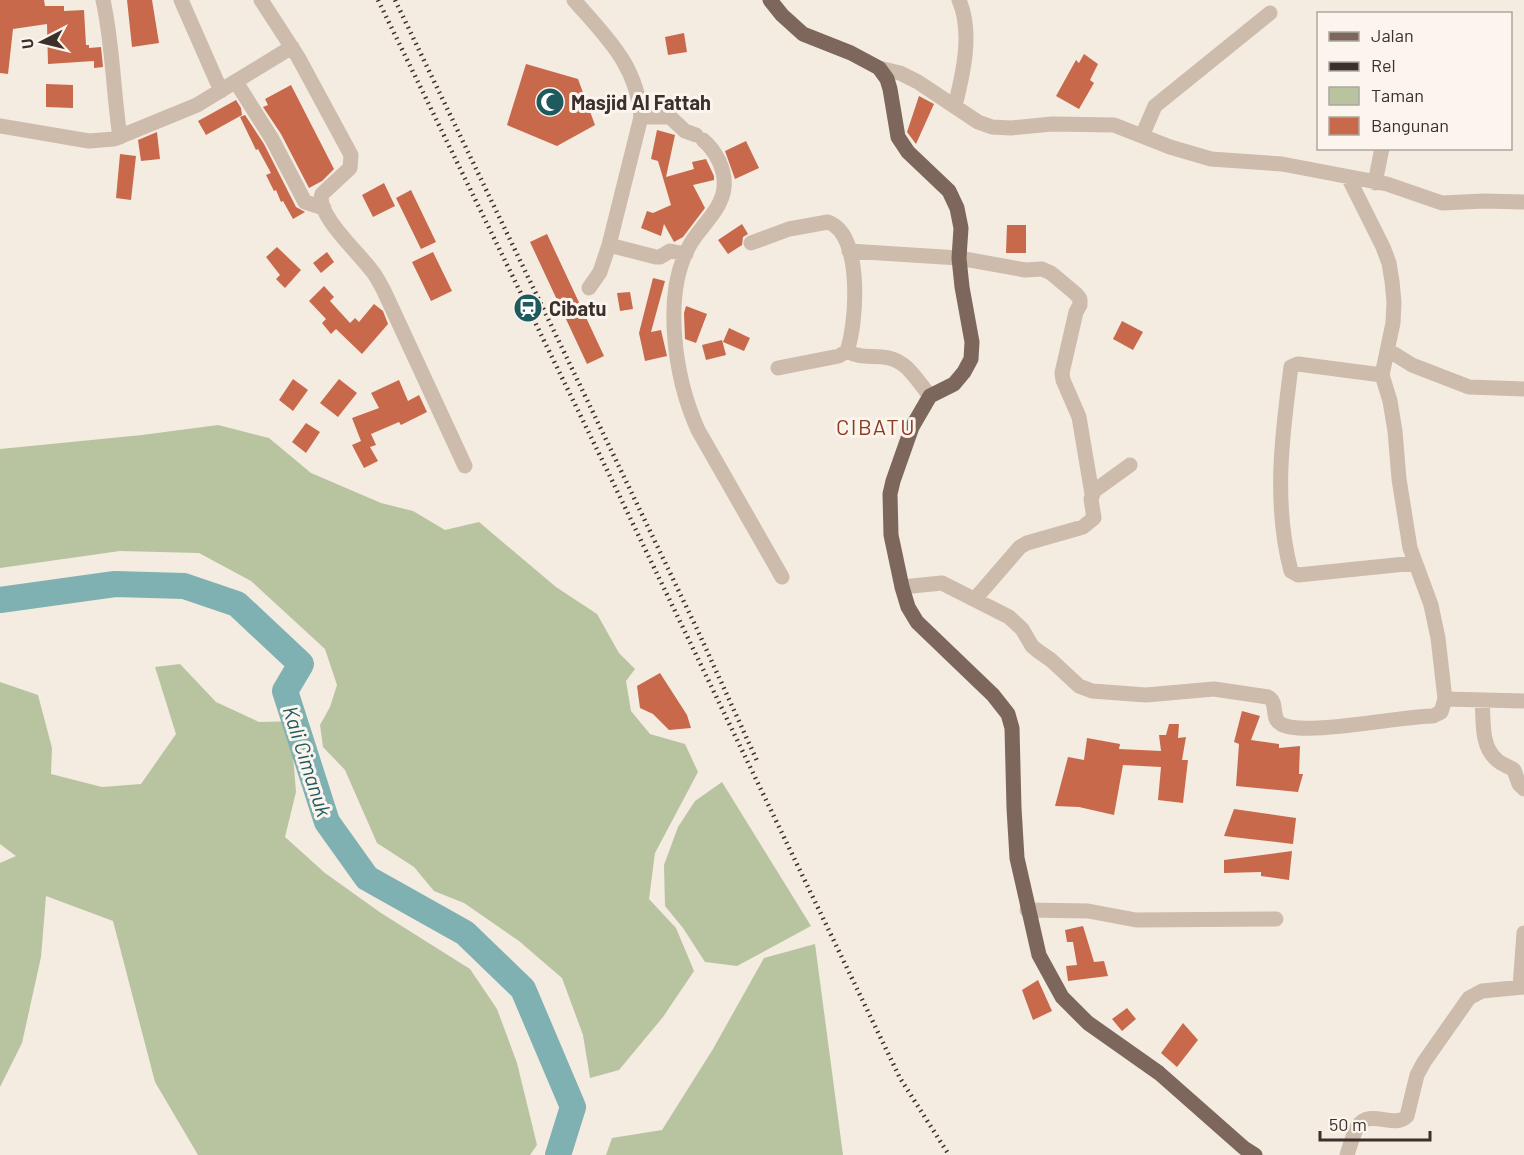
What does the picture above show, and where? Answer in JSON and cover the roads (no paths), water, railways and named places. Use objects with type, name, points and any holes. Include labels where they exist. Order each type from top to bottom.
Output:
[{"type":"main road","points":[[770,0],[782,15],[803,34],[851,53],[879,68],[887,79],[890,89],[898,137],[908,152],[949,191],[957,208],[961,228],[959,258],[972,342],[971,359],[954,384],[930,396],[912,428],[890,494],[891,535],[902,587],[908,607],[917,622],[993,695],[1008,714],[1012,728],[1017,858],[1039,955],[1062,997],[1088,1023],[1159,1073],[1244,1148],[1255,1155]]},
{"type":"street","points":[[103,0],[112,49],[113,90],[120,137]]},
{"type":"street","points":[[181,0],[221,91]]},
{"type":"street","points":[[261,0],[292,47],[351,155],[350,168],[322,194],[321,200],[324,208],[333,225],[363,259],[379,282],[465,466]]},
{"type":"street","points":[[574,0],[623,58],[640,97],[641,117],[609,245],[600,272],[589,288]]},
{"type":"street","points":[[955,106],[961,84],[965,50],[965,26],[959,0]]},
{"type":"street","points":[[1142,136],[1155,106],[1270,13]]},
{"type":"street","points":[[0,126],[89,141],[120,137],[175,115],[221,91],[292,47]]},
{"type":"street","points":[[879,68],[900,73],[978,122],[992,128],[1052,124],[1114,125],[1170,147],[1211,159],[1282,164],[1387,184],[1442,203],[1524,202]]},
{"type":"street","points":[[236,82],[272,139],[305,202],[324,208]]},
{"type":"street","points":[[641,117],[670,117],[685,131],[699,138],[711,147],[716,155],[724,179],[720,202],[690,244],[681,266],[672,315],[673,333],[691,414],[782,577]]},
{"type":"street","points":[[1375,183],[1382,150]]},
{"type":"street","points":[[902,587],[942,583],[975,600],[1016,623],[1038,651],[1052,660],[1078,686],[1092,691],[1146,695],[1214,689],[1243,692],[1272,699],[1277,721],[1294,728],[1317,729],[1433,716],[1441,711],[1445,699],[1438,638],[1431,605],[1410,548],[1399,479],[1395,430],[1390,401],[1382,375],[1388,350],[1394,302],[1389,263],[1376,230],[1348,177]]},
{"type":"street","points":[[751,243],[789,229],[828,222],[838,229],[849,251],[854,268],[854,325],[847,351],[838,356],[778,368]]},
{"type":"street","points":[[609,245],[656,257],[670,251],[686,254]]},
{"type":"street","points":[[849,251],[959,258],[1025,270],[1042,269],[1052,273],[1080,299],[1062,373],[1079,417],[1094,518],[1083,527],[1020,547],[975,600]]},
{"type":"street","points":[[1388,350],[1412,365],[1469,387],[1524,389]]},
{"type":"street","points":[[847,351],[858,356],[880,356],[900,362],[908,368],[930,396]]},
{"type":"street","points":[[1382,375],[1298,364],[1290,367],[1280,494],[1285,548],[1291,571],[1298,575],[1415,563]]},
{"type":"street","points":[[1092,494],[1130,465]]},
{"type":"street","points":[[1445,699],[1524,701]]},
{"type":"street","points":[[1482,700],[1485,744],[1489,752],[1500,763],[1514,770],[1519,784],[1524,789]]},
{"type":"street","points":[[1028,910],[1088,911],[1136,920],[1276,919]]},
{"type":"street","points":[[1347,1155],[1358,1126],[1365,1120],[1384,1118],[1395,1121],[1407,1116],[1417,1075],[1469,999],[1482,991],[1522,987],[1524,933]]},
{"type":"waterway","name":"Kali Cimanuk","points":[[0,600],[115,584],[184,586],[237,604],[301,664],[285,691],[327,822],[367,878],[465,933],[523,989],[573,1107],[558,1155]]},
{"type":"railway","points":[[378,0],[900,1078],[949,1155]]},
{"type":"railway","points":[[395,0],[697,629],[758,763]]},
{"type":"place","name":"Masjid Al Fattah","points":[[550,102]]},
{"type":"place","name":"Cibatu","points":[[528,308]]},
{"type":"district","name":"CIBATU","points":[[876,426]]}]
